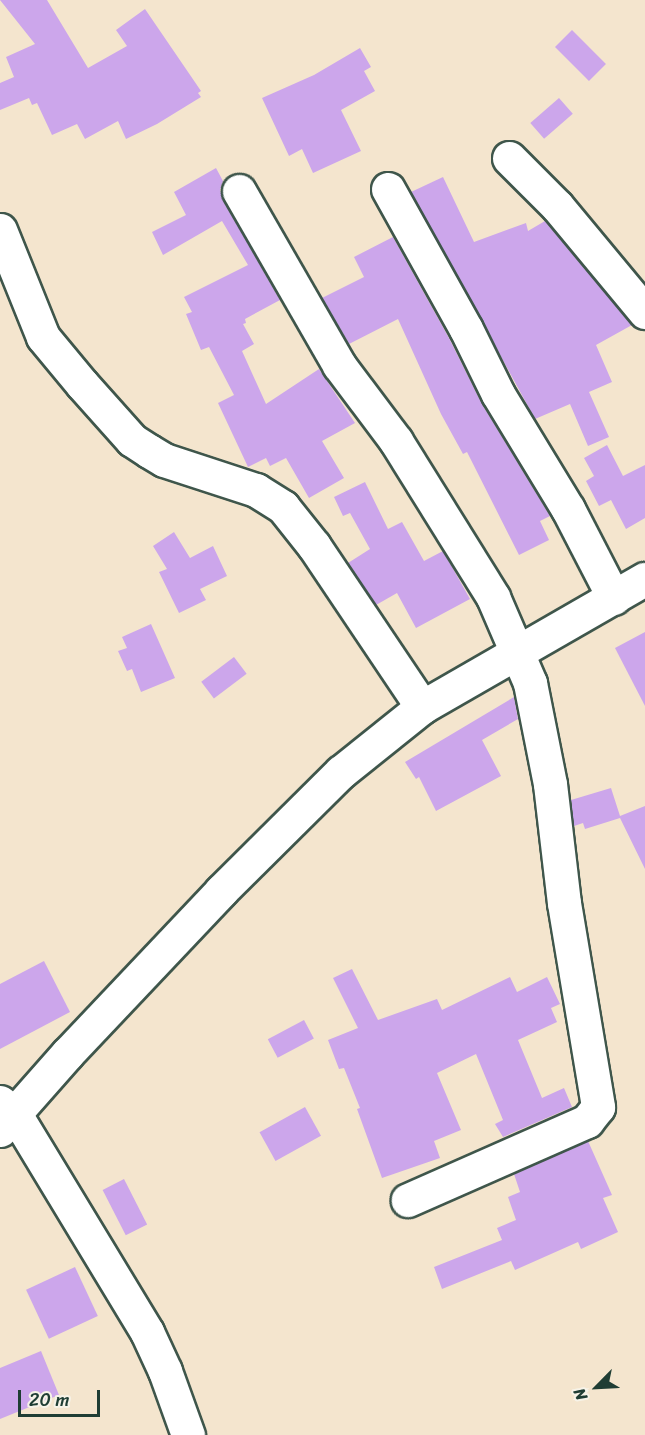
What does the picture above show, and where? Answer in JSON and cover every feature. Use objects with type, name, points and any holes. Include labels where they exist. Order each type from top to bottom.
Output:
[{"type":"street","points":[[509,158],[557,206],[645,312]]},
{"type":"street","points":[[388,189],[466,329],[498,394],[568,509],[614,597]]},
{"type":"street","points":[[239,191],[339,365],[396,441],[493,597],[530,683],[542,738],[564,903],[598,1107],[587,1121],[408,1200]]},
{"type":"street","points":[[0,230],[44,337],[82,384],[132,440],[156,456],[256,490],[282,507],[320,555],[423,707]]},
{"type":"street","points":[[188,1435],[147,1332],[5,1116],[68,1053],[221,891],[341,772],[423,707],[645,579]]},
{"type":"building","points":[[0,0],[47,0],[88,68],[127,46],[116,30],[145,9],[201,91],[198,93],[201,97],[157,124],[126,139],[118,121],[85,139],[77,124],[52,135],[37,103],[32,105],[29,98],[0,110],[0,83],[14,77],[6,57],[35,44]]},
{"type":"building","points":[[572,30],[606,64],[589,81],[555,47]]},
{"type":"building","points":[[360,48],[371,67],[364,71],[375,91],[341,110],[361,151],[313,173],[302,149],[289,156],[262,98],[314,75]]},
{"type":"building","points":[[559,98],[573,114],[544,139],[530,123]]},
{"type":"building","points":[[216,168],[223,181],[220,190],[223,200],[280,300],[245,319],[246,323],[243,324],[254,344],[242,351],[266,404],[319,369],[355,423],[322,441],[344,478],[309,498],[286,458],[270,466],[266,458],[248,467],[218,403],[234,395],[209,347],[201,350],[186,314],[192,312],[184,297],[248,265],[222,221],[163,255],[152,232],[186,215],[174,192]]},
{"type":"building","points":[[443,177],[474,242],[526,223],[528,231],[545,221],[632,325],[596,345],[612,382],[589,392],[609,437],[588,446],[570,404],[535,419],[411,192]]},
{"type":"building","points":[[393,237],[449,338],[482,404],[550,516],[540,521],[549,540],[519,555],[467,452],[463,454],[441,414],[398,319],[349,344],[322,298],[364,277],[354,257]]},
{"type":"building","points":[[607,445],[623,476],[645,465],[645,518],[626,529],[611,500],[599,506],[586,481],[594,476],[584,458]]},
{"type":"building","points":[[365,482],[388,529],[402,522],[424,561],[443,551],[470,599],[416,628],[397,593],[376,605],[348,563],[370,549],[350,513],[343,516],[334,497]]},
{"type":"building","points":[[174,532],[190,558],[213,546],[227,576],[200,589],[206,600],[179,613],[159,572],[167,569],[153,546]]},
{"type":"building","points":[[151,624],[175,678],[141,692],[132,669],[127,671],[118,651],[127,648],[122,637]]},
{"type":"building","points":[[645,632],[645,706],[615,648]]},
{"type":"building","points":[[234,657],[247,674],[214,698],[201,682]]},
{"type":"building","points":[[514,697],[518,719],[482,740],[501,776],[436,811],[419,777],[416,779],[405,762]]},
{"type":"building","points":[[611,788],[620,816],[645,806],[645,869],[620,818],[585,829],[583,823],[574,826],[571,800]]},
{"type":"building","points":[[44,961],[70,1012],[0,1049],[0,984]]},
{"type":"building","points":[[352,969],[378,1020],[437,999],[442,1010],[510,977],[517,992],[547,977],[560,1004],[551,1008],[557,1022],[518,1040],[542,1098],[564,1088],[572,1107],[503,1137],[495,1124],[503,1120],[476,1054],[437,1073],[461,1130],[434,1141],[440,1158],[382,1178],[357,1109],[360,1108],[344,1068],[339,1069],[328,1040],[358,1028],[333,978]]},
{"type":"building","points":[[304,1020],[314,1039],[278,1058],[268,1039]]},
{"type":"building","points":[[305,1107],[321,1136],[276,1161],[260,1132]]},
{"type":"building","points":[[588,1141],[612,1195],[603,1198],[618,1232],[581,1249],[578,1242],[515,1270],[511,1261],[442,1289],[434,1267],[502,1240],[497,1228],[516,1220],[508,1197],[520,1192],[514,1174]]},
{"type":"building","points":[[124,1179],[147,1224],[126,1235],[103,1190]]},
{"type":"building","points":[[75,1267],[98,1316],[49,1339],[26,1290]]},
{"type":"building","points":[[41,1351],[59,1395],[0,1419],[0,1368]]}]
